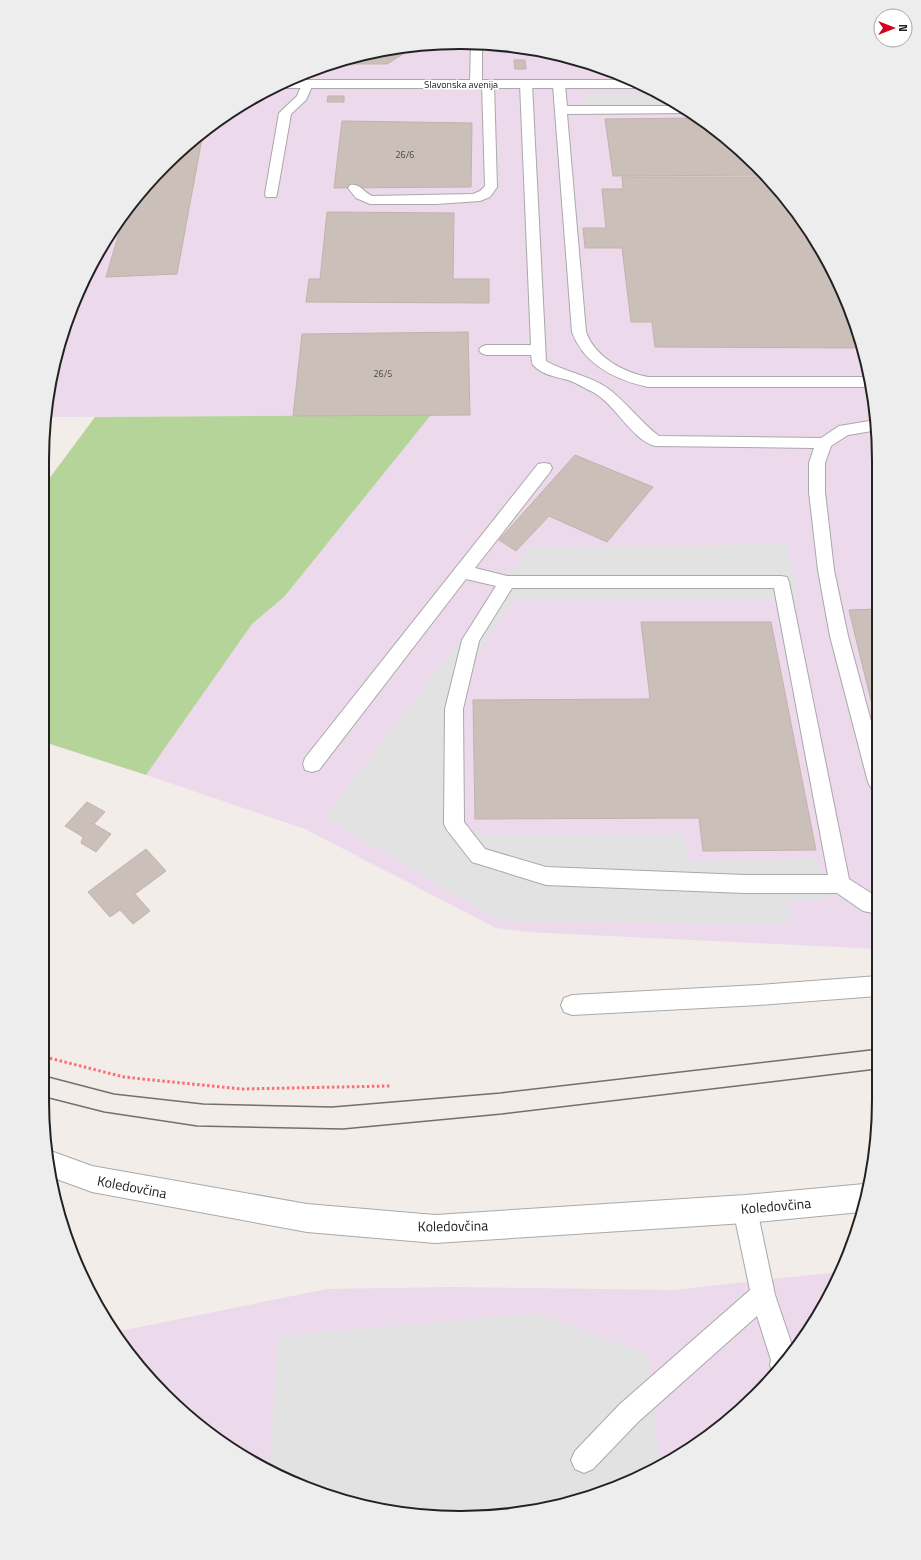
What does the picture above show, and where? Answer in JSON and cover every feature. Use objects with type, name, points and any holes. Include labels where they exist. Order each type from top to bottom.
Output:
[{"type":"street","name":"Slavonska avenija","points":[[294,84],[627,84]]},
{"type":"street","name":"Koledovčina","points":[[55,1165],[92,1179],[307,1218],[435,1229],[745,1209],[860,1198]]},
{"type":"lane","points":[[354,188],[361,195],[370,200],[436,200],[475,198],[485,194],[492,187],[482,84],[477,50]]},
{"type":"lane","points":[[271,194],[285,113],[299,103],[306,92],[307,84]]},
{"type":"lane","points":[[526,84],[539,363],[552,372],[576,378],[600,390],[620,406],[641,430],[655,441],[824,443],[844,430],[870,427]]},
{"type":"lane","points":[[559,85],[579,332],[585,346],[598,359],[613,370],[633,380],[648,382],[864,382]]},
{"type":"lane","points":[[561,110],[676,110]]},
{"type":"lane","points":[[486,350],[539,350]]},
{"type":"lane","points":[[824,443],[817,463],[817,478],[826,570],[839,636],[872,760]]},
{"type":"lane","points":[[312,764],[544,468]]},
{"type":"lane","points":[[462,572],[507,582],[781,582],[840,884]]},
{"type":"lane","points":[[507,582],[471,640],[454,709],[454,824],[479,856],[546,876],[745,884],[840,884],[872,904]]},
{"type":"lane","points":[[572,1005],[759,995],[872,986]]},
{"type":"lane","points":[[745,1209],[763,1295],[783,1356]]},
{"type":"lane","points":[[584,1460],[629,1413],[763,1295]]},
{"type":"path","points":[[49,1058],[124,1076],[241,1090],[390,1086]]},
{"type":"shaded area","points":[[460,49],[514,53],[567,63],[618,80],[643,91],[689,118],[732,151],[770,189],[803,232],[830,278],[841,303],[858,354],[868,407],[872,460],[872,949],[528,932],[496,928],[305,829],[146,775],[252,624],[284,597],[431,415],[52,417],[57,380],[63,354],[80,303],[91,278],[104,255],[134,210],[151,189],[189,151],[232,118],[278,91],[328,71],[380,57],[434,50]]},
{"type":"shaded area","points":[[583,94],[648,94],[669,106],[585,106]]},
{"type":"shaded area","points":[[787,544],[799,600],[511,600],[449,698],[449,835],[684,834],[689,862],[817,858],[827,900],[787,901],[791,924],[500,921],[324,817],[492,600],[530,547]]},
{"type":"shaded area","points":[[834,1272],[803,1328],[770,1371],[732,1409],[689,1442],[643,1469],[593,1489],[541,1503],[487,1510],[434,1510],[380,1503],[328,1489],[278,1469],[232,1442],[189,1409],[151,1371],[120,1331],[327,1289],[452,1287],[674,1290]]},
{"type":"shaded area","points":[[540,1313],[649,1355],[659,1460],[618,1480],[567,1497],[541,1503],[487,1510],[460,1511],[407,1507],[380,1503],[328,1489],[303,1480],[269,1464],[278,1336]]},
{"type":"green space","points":[[431,415],[284,597],[252,624],[146,775],[49,744],[49,479],[95,417]]},
{"type":"building","points":[[403,54],[387,64],[351,64]]},
{"type":"building","points":[[514,60],[525,60],[526,69],[515,69]]},
{"type":"building","points":[[328,96],[344,96],[344,102],[327,102]]},
{"type":"building","points":[[689,118],[717,138],[717,141],[720,141],[732,151],[756,175],[613,176],[605,119]]},
{"type":"building","points":[[342,121],[472,123],[471,187],[334,188]]},
{"type":"building","points":[[202,141],[177,274],[106,277],[120,229],[151,189],[189,151]]},
{"type":"building","points":[[622,177],[758,177],[787,210],[817,255],[830,278],[841,303],[856,348],[655,347],[652,322],[631,322],[622,248],[585,248],[583,228],[606,228],[602,189],[623,189]]},
{"type":"building","points":[[327,212],[454,213],[453,279],[489,279],[489,303],[306,302],[309,279],[320,279]]},
{"type":"building","points":[[468,332],[470,415],[293,416],[302,334]]},
{"type":"building","points":[[575,455],[653,487],[607,542],[549,516],[516,551],[499,540]]},
{"type":"building","points":[[872,609],[872,705],[849,610]]},
{"type":"building","points":[[641,622],[771,622],[816,850],[703,851],[699,818],[475,819],[473,700],[650,699]]},
{"type":"building","points":[[87,802],[105,812],[94,824],[111,834],[96,852],[81,843],[83,837],[65,826]]},
{"type":"building","points":[[146,849],[166,871],[135,894],[150,911],[133,924],[120,910],[110,917],[88,892]]},
{"type":"tram line","points":[[49,1077],[114,1094],[203,1104],[332,1107],[500,1093],[872,1050]]},
{"type":"tram line","points":[[49,1098],[104,1112],[197,1126],[343,1129],[502,1114],[872,1070]]}]
